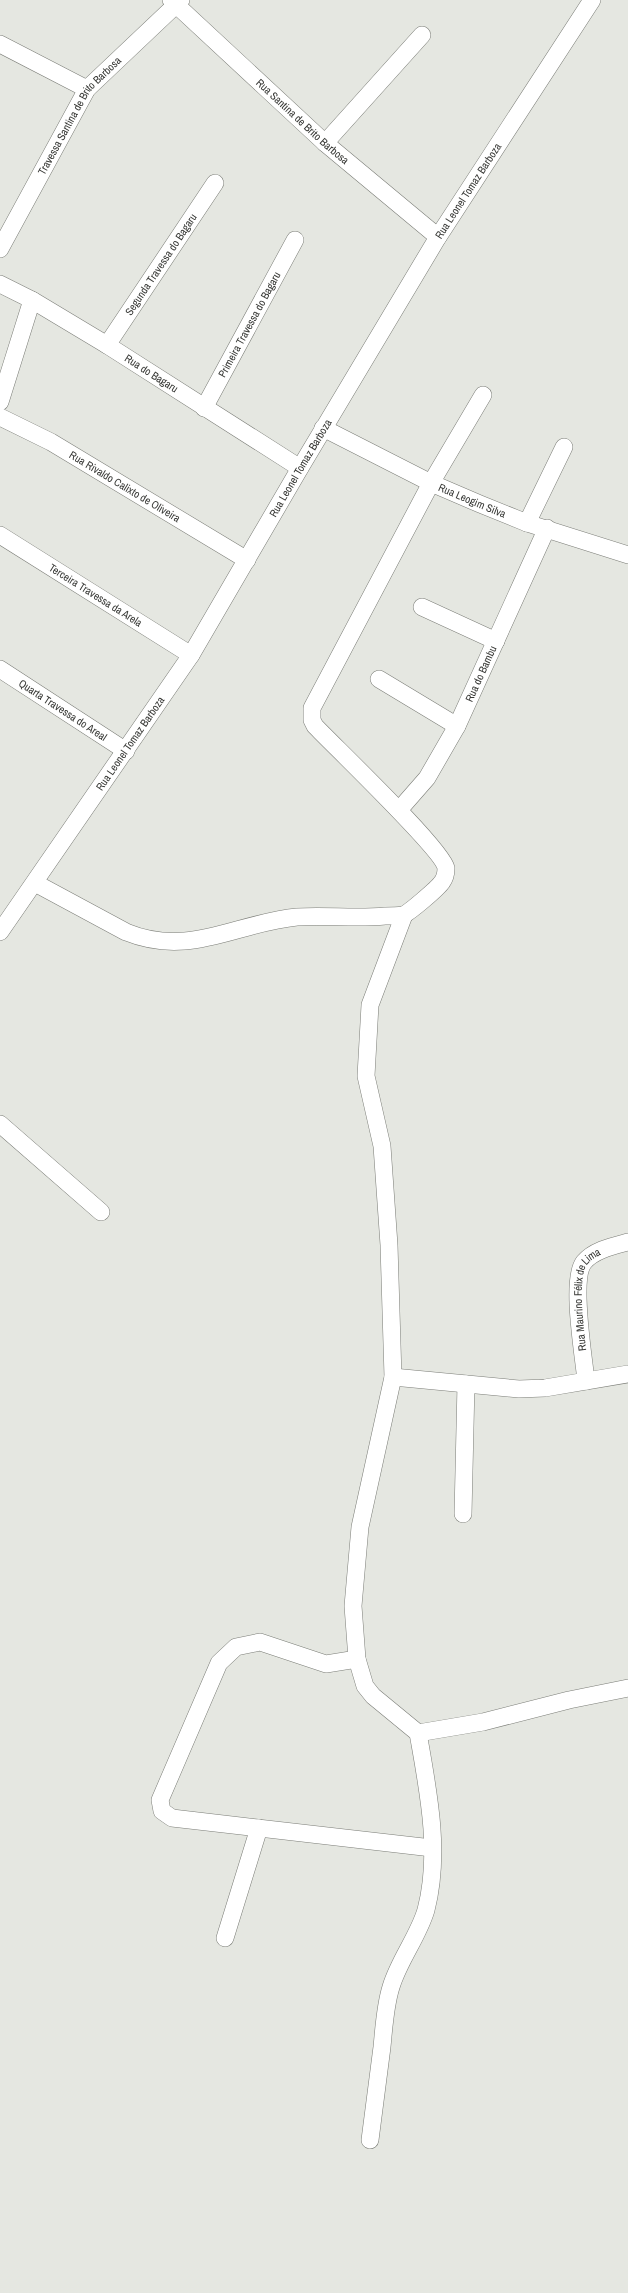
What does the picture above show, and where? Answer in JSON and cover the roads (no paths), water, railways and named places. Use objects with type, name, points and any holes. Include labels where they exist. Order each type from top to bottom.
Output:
[{"type":"street","name":"Rua Leonel Tomaz Barboza","points":[[0,932],[191,655],[323,428],[438,237],[592,0]]},
{"type":"street","name":"Rua Santina de Brito Barbosa","points":[[176,2],[324,143],[438,237]]},
{"type":"street","name":"Travessa Santina de Brito Barbosa","points":[[0,249],[88,89],[176,2]]},
{"type":"street","points":[[324,143],[422,35]]},
{"type":"street","points":[[0,44],[88,89]]},
{"type":"street","name":"Segunda Travessa do Bagaru","points":[[107,345],[215,183]]},
{"type":"street","name":"Primeira Travessa do Bagaru","points":[[204,408],[295,240]]},
{"type":"street","name":"Rua do Bagaru","points":[[0,284],[32,300],[107,345],[300,468]]},
{"type":"street","points":[[0,402],[32,300]]},
{"type":"street","points":[[370,2140],[387,2004],[397,1969],[419,1930],[426,1910],[430,1886],[432,1848],[431,1815],[418,1733],[372,1696],[363,1681],[357,1659],[353,1606],[360,1527],[393,1376],[389,1245],[382,1146],[366,1076],[370,1005],[404,915],[442,884],[446,872],[443,860],[399,810],[315,726],[311,714],[316,701],[432,483],[483,395]]},
{"type":"street","name":"Rua Rivaldo Calixto de Oliveira","points":[[0,417],[51,442],[247,560]]},
{"type":"street","name":"Rua Leogim Silva","points":[[323,428],[432,483],[528,522],[628,555]]},
{"type":"street","points":[[528,522],[564,447]]},
{"type":"street","name":"Rua do Bambu","points":[[399,810],[427,778],[457,726],[547,528]]},
{"type":"street","name":"Terceira Travessa da Arela","points":[[0,535],[191,655]]},
{"type":"street","points":[[422,606],[496,641]]},
{"type":"street","name":"Quarta Travessa do Areal","points":[[0,669],[126,751]]},
{"type":"street","points":[[379,679],[457,726]]},
{"type":"street","points":[[35,883],[126,932],[160,942],[196,940],[295,918],[370,918],[404,915]]},
{"type":"street","points":[[0,1124],[101,1212]]},
{"type":"street","name":"Rua Maurino Félix de Lima","points":[[586,1381],[577,1296],[580,1270],[584,1262],[605,1248],[628,1242]]},
{"type":"street","points":[[393,1376],[519,1389],[546,1388],[628,1374]]},
{"type":"street","points":[[463,1514],[466,1384]]},
{"type":"street","points":[[357,1659],[326,1664],[260,1642],[236,1647],[219,1663],[160,1800],[162,1811],[172,1818],[432,1848]]},
{"type":"street","points":[[418,1733],[483,1722],[568,1700],[628,1688]]},
{"type":"street","points":[[225,1938],[258,1828]]}]
